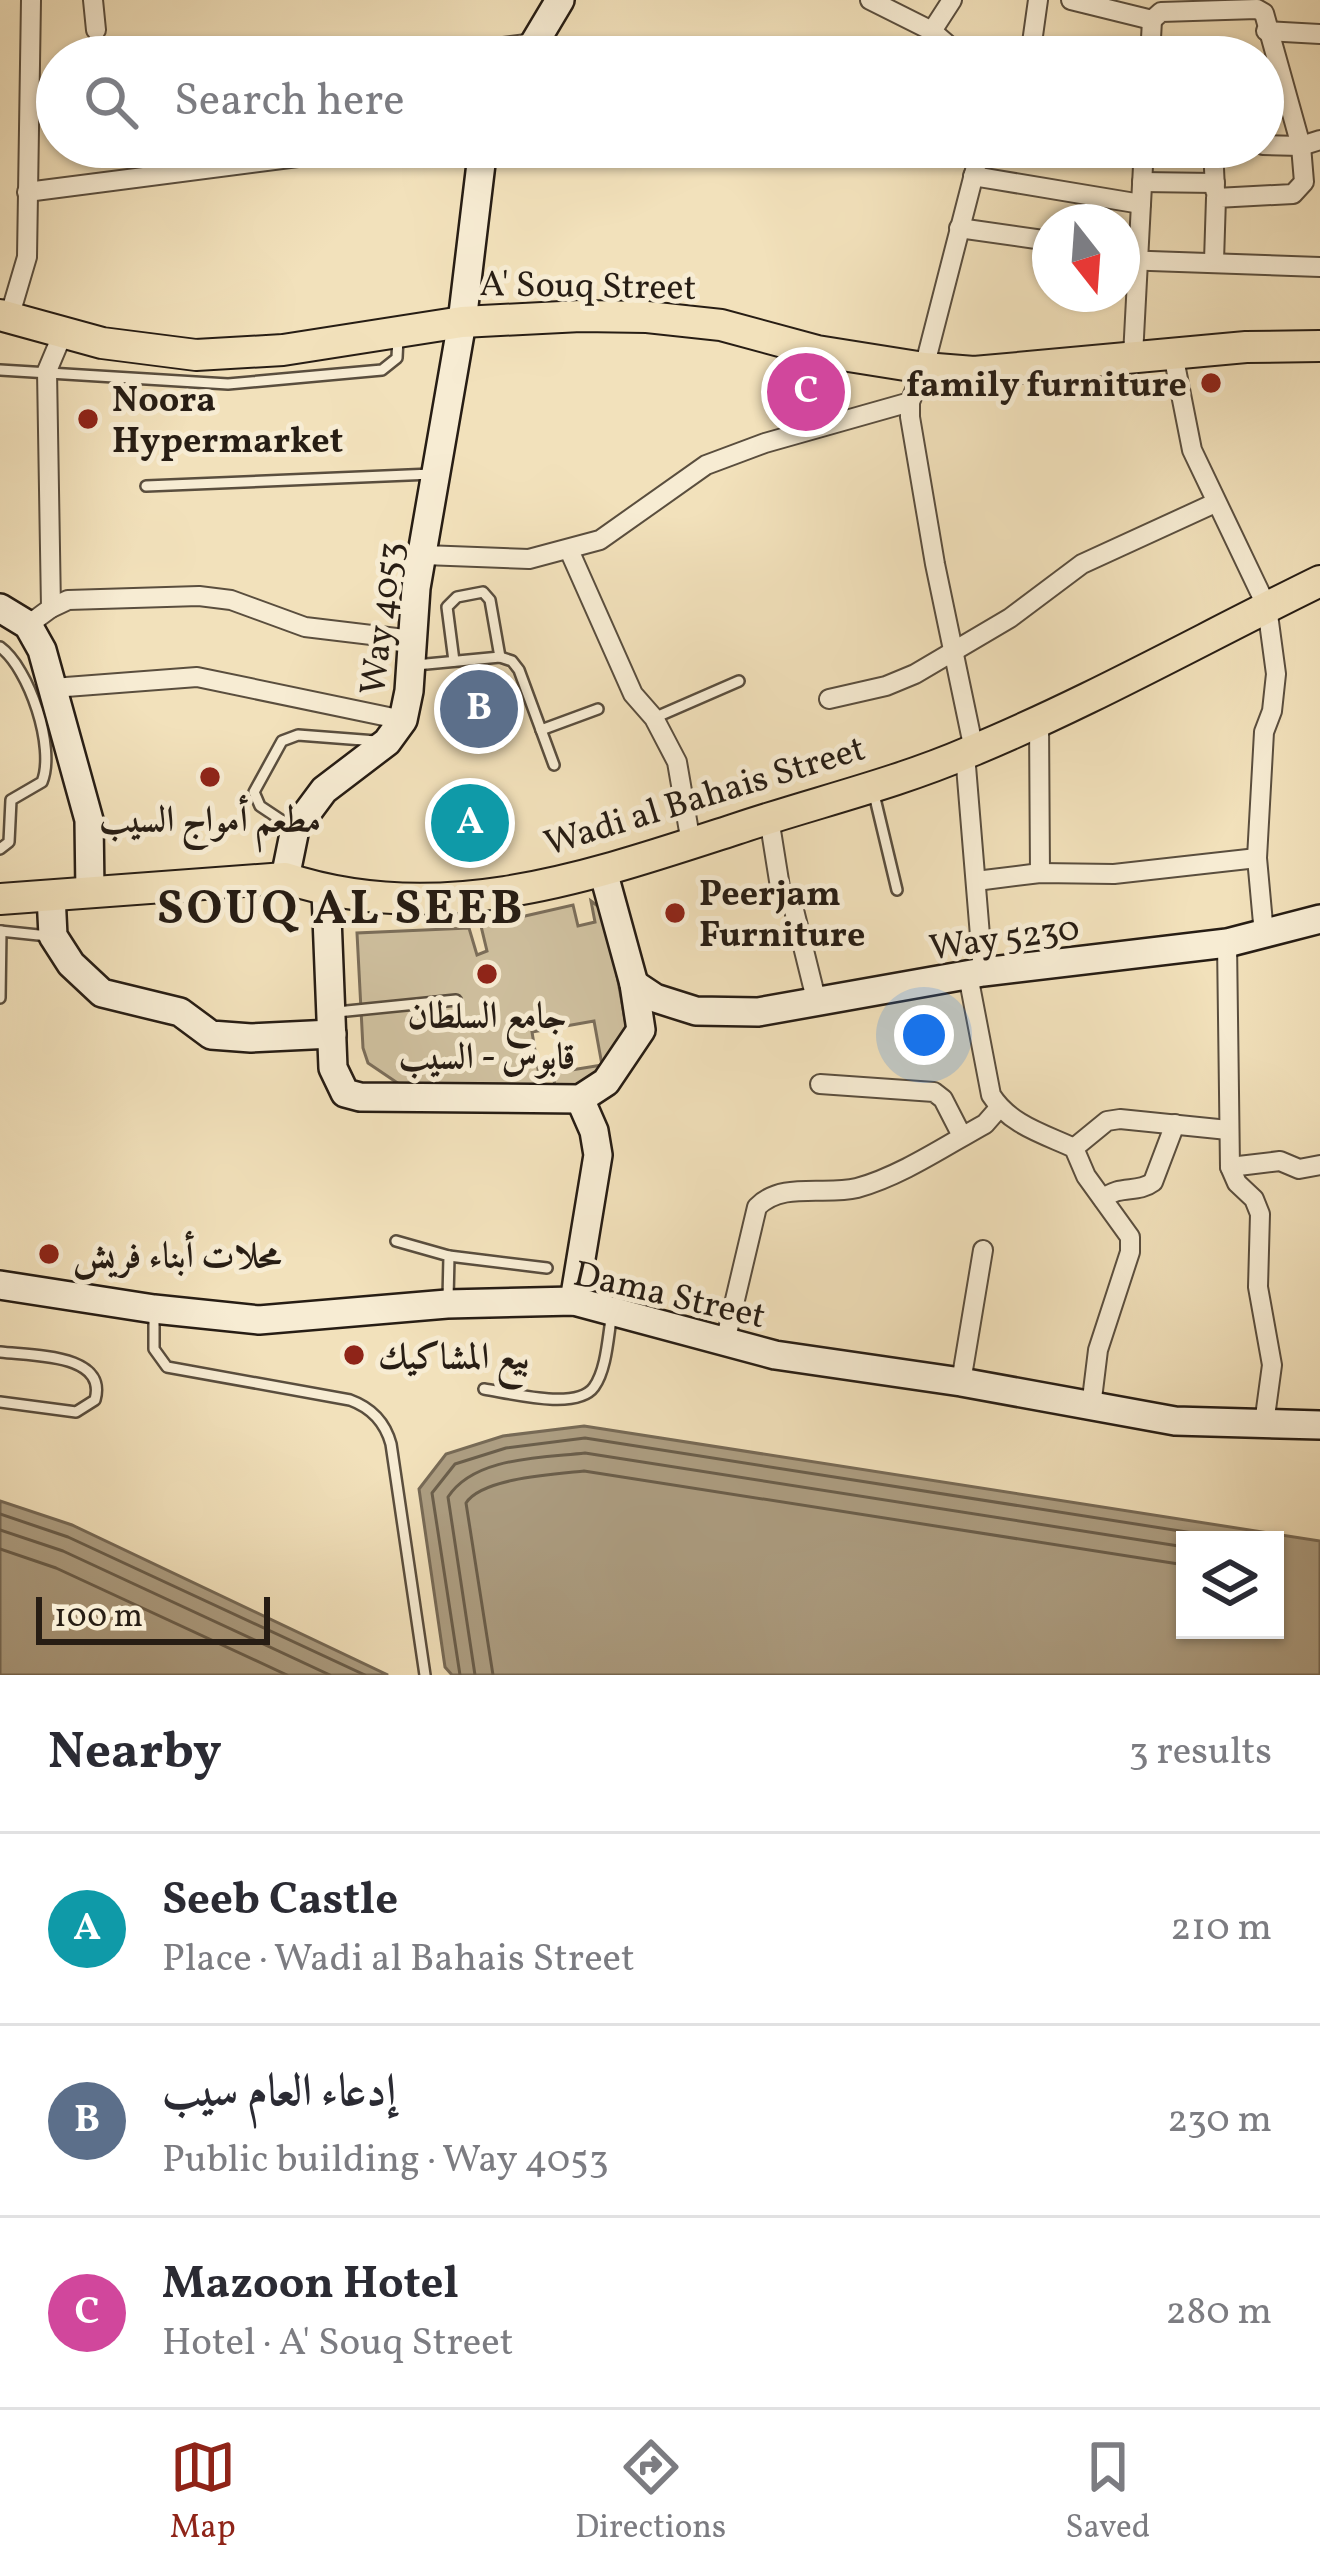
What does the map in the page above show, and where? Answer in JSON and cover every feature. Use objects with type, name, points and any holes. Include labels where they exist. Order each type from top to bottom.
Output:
[{"type":"main road","name":"A' Souq Street","points":[[4,317],[103,343],[196,356],[283,350],[462,322],[647,316],[721,325],[817,351],[974,372],[1133,356],[1320,346]]},
{"type":"main road","name":"Wadi al Bahais Street","points":[[0,898],[285,878],[326,892],[449,901],[496,896],[603,871],[969,752],[1114,688],[1320,581]]},
{"type":"street","points":[[4,317],[27,257],[31,0]]},
{"type":"street","points":[[93,0],[96,30]]},
{"type":"street","points":[[870,0],[938,36]]},
{"type":"street","points":[[932,31],[952,0]]},
{"type":"street","points":[[1033,36],[1038,0]]},
{"type":"street","points":[[1071,0],[1159,11],[1257,9],[1264,13],[1268,36]]},
{"type":"street","points":[[538,36],[558,1]]},
{"type":"street","points":[[1266,31],[1320,34]]},
{"type":"street","points":[[1142,182],[1294,194],[1301,189],[1311,143],[1284,76]]},
{"type":"street","points":[[27,191],[167,168]]},
{"type":"street","name":"Way 4053","points":[[285,878],[295,829],[324,790],[395,731],[412,653],[416,588],[462,322],[480,168]]},
{"type":"street","points":[[975,168],[924,368],[910,402],[969,752],[976,974],[991,1095],[999,1108],[1044,1137],[1074,1148],[1086,1176],[1130,1238],[1130,1252],[1098,1350],[1091,1407]]},
{"type":"street","points":[[1140,209],[1143,168]]},
{"type":"street","points":[[1214,168],[1214,261]]},
{"type":"street","points":[[973,176],[1141,204]]},
{"type":"street","points":[[958,228],[1032,238]]},
{"type":"street","points":[[1140,259],[1320,267]]},
{"type":"street","points":[[1132,312],[1133,356]]},
{"type":"street","points":[[64,332],[47,370],[40,616],[42,650],[89,820],[90,892]]},
{"type":"street","points":[[1172,354],[1192,450],[1267,607],[1276,674],[1264,732],[1256,858],[1264,934]]},
{"type":"street","points":[[424,555],[529,559],[569,550],[615,531],[706,465],[765,442],[910,402]]},
{"type":"street","points":[[829,699],[886,686],[1010,618],[1082,564],[1215,503]]},
{"type":"street","points":[[569,550],[633,694],[654,718],[677,762],[692,843]]},
{"type":"street","points":[[0,608],[40,616],[68,599],[199,596],[231,600],[305,627],[412,653]]},
{"type":"street","points":[[52,688],[197,677],[395,731]]},
{"type":"street","points":[[1039,722],[1040,873]]},
{"type":"street","points":[[770,818],[780,886],[794,910],[817,1003]]},
{"type":"street","points":[[976,881],[1040,873],[1114,874],[1256,858]]},
{"type":"street","points":[[326,892],[332,1024],[338,1085],[345,1093],[360,1097],[580,1099],[606,1082],[641,1030],[634,984],[603,871]]},
{"type":"street","points":[[51,895],[52,936],[71,964],[102,993],[180,1012],[211,1036],[251,1039],[332,1024]]},
{"type":"street","name":"Way 5230","points":[[634,984],[655,998],[696,1011],[758,1012],[976,974],[1227,943],[1320,919]]},
{"type":"street","points":[[1227,943],[1230,1167],[1260,1214],[1258,1287],[1272,1365],[1264,1424]]},
{"type":"street","name":"Way 5230","points":[[641,1030],[696,1011]]},
{"type":"street","points":[[820,1084],[934,1092],[943,1099],[962,1136]]},
{"type":"street","points":[[574,1301],[598,1155],[580,1099]]},
{"type":"street","points":[[725,1342],[758,1207],[765,1199],[795,1191],[861,1187],[985,1124],[999,1108]]},
{"type":"street","points":[[1074,1148],[1107,1121],[1120,1119],[1228,1130]]},
{"type":"street","points":[[1103,1199],[1122,1187],[1154,1182],[1175,1124]]},
{"type":"street","points":[[1230,1167],[1280,1162],[1299,1169],[1320,1166]]},
{"type":"street","points":[[961,1382],[983,1250]]},
{"type":"street","name":"Dama Street","points":[[0,1285],[259,1320],[447,1304],[574,1301],[776,1355],[1175,1421],[1320,1426]]},
{"type":"lane","points":[[0,370],[228,384],[382,370],[397,358],[398,332]]},
{"type":"lane","points":[[146,486],[437,474]]},
{"type":"lane","points":[[454,661],[447,607],[457,597],[483,592],[490,600],[500,657]]},
{"type":"lane","points":[[0,647],[13,656],[31,690],[47,771],[37,787],[11,800],[9,842],[0,849]]},
{"type":"lane","points":[[412,653],[454,661],[500,657],[512,661],[554,766]]},
{"type":"lane","points":[[654,718],[739,681]]},
{"type":"lane","points":[[541,730],[598,709]]},
{"type":"lane","points":[[295,829],[260,806],[254,792],[282,741],[298,735],[395,731]]},
{"type":"lane","points":[[872,784],[897,890]]},
{"type":"lane","points":[[0,998],[0,931],[52,936]]},
{"type":"lane","points":[[332,1024],[456,1000]]},
{"type":"lane","points":[[396,1241],[449,1256],[547,1268]]},
{"type":"lane","points":[[447,1304],[449,1256]]},
{"type":"lane","points":[[154,1309],[154,1349],[167,1367],[350,1400],[370,1410],[384,1425],[391,1444],[425,1675]]},
{"type":"lane","points":[[484,1389],[566,1400],[588,1394],[600,1375],[612,1313]]},
{"type":"lane","points":[[0,1352],[79,1364],[92,1372],[98,1385],[94,1400],[76,1412],[0,1402]]},
{"type":"shaded area","name":"جامع السلطان قابوس - السيب","points":[[591,901],[607,920],[626,1025],[622,1052],[606,1071],[582,1083],[555,1087],[553,1073],[602,1065],[594,1021],[532,1032],[541,1087],[402,1086],[368,1063],[363,1048],[357,933],[469,928],[477,955],[487,951],[481,926],[573,905],[578,926],[595,922]]},
{"type":"water","points":[[584,1426],[1256,1531],[1176,1531],[1176,1639],[1284,1639],[1284,1535],[1320,1541],[1320,1675],[452,1675],[445,1667],[419,1489],[446,1454],[503,1436]]},
{"type":"water","points":[[0,1501],[72,1525],[388,1675],[0,1675]]},
{"type":"place","name":"family furniture","points":[[1211,383]]},
{"type":"place","name":"Mazoon Hotel","points":[[806,392]]},
{"type":"place","name":"Noora Hypermarket","points":[[88,419]]},
{"type":"place","name":"إدعاء العام سيب","points":[[479,709]]},
{"type":"place","name":"مطعم أمواج السيب","points":[[210,777]]},
{"type":"place","name":"Seeb Castle","points":[[470,823]]},
{"type":"place","name":"Peerjam Furniture","points":[[675,913]]},
{"type":"place","name":"جامع السلطان قابوس - السيب","points":[[487,974]]},
{"type":"place","name":"محلات أبناء فريش","points":[[49,1254]]},
{"type":"place","name":"بيع المشاكيك","points":[[354,1355]]},
{"type":"district","name":"SOUQ AL SEEB","points":[[341,906]]}]
